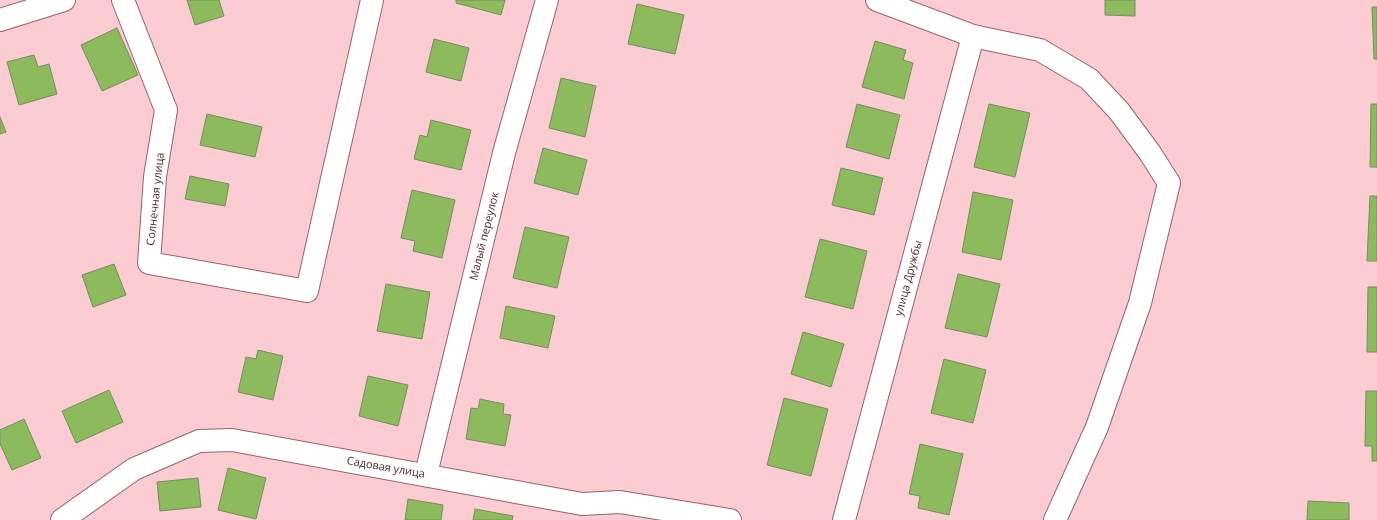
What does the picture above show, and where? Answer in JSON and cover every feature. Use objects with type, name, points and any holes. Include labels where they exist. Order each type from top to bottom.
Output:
[{"type":"street","points":[[0,20],[64,0]]},
{"type":"street","name":"Солнечная улица","points":[[123,0],[166,110],[155,177],[149,263],[307,291],[372,0]]},
{"type":"street","name":"Малый переулок","points":[[426,474],[504,153],[547,0]]},
{"type":"street","points":[[877,0],[973,36],[1040,50],[1089,79],[1119,111],[1169,183],[1137,310],[1097,427],[1055,520]]},
{"type":"street","name":"улица Дружбы","points":[[844,520],[973,36]]},
{"type":"street","name":"Садовая улица","points":[[62,520],[134,469],[199,441],[232,440],[426,474],[582,504],[620,502],[730,520]]},
{"type":"building","points":[[187,0],[219,0],[224,16],[195,25]]},
{"type":"building","points":[[456,0],[505,0],[501,15],[456,3]]},
{"type":"building","points":[[1105,0],[1135,0],[1135,16],[1105,15]]},
{"type":"building","points":[[637,4],[684,15],[675,54],[628,44]]},
{"type":"building","points":[[1372,7],[1377,7],[1377,59],[1374,59]]},
{"type":"building","points":[[117,28],[138,75],[102,91],[81,45]]},
{"type":"building","points":[[434,39],[469,48],[461,81],[426,72]]},
{"type":"building","points":[[875,41],[906,50],[903,60],[913,63],[904,99],[862,87]]},
{"type":"building","points":[[34,55],[38,67],[49,64],[57,94],[19,105],[7,62]]},
{"type":"building","points":[[561,78],[596,86],[585,137],[549,128]]},
{"type":"building","points":[[857,104],[900,115],[889,159],[846,147]]},
{"type":"building","points":[[989,104],[1030,113],[1015,177],[974,167]]},
{"type":"building","points":[[1371,104],[1377,104],[1377,167],[1370,167]]},
{"type":"building","points":[[207,114],[262,127],[255,157],[200,145]]},
{"type":"building","points":[[0,117],[6,132],[0,134]]},
{"type":"building","points":[[431,120],[471,130],[461,170],[414,159],[420,135],[427,137]]},
{"type":"building","points":[[543,148],[587,160],[578,195],[534,183]]},
{"type":"building","points":[[841,168],[883,178],[874,215],[832,205]]},
{"type":"building","points":[[190,176],[229,184],[225,206],[185,199]]},
{"type":"building","points":[[412,190],[455,200],[442,258],[413,251],[415,241],[401,238]]},
{"type":"building","points":[[973,192],[1013,200],[1001,260],[962,252]]},
{"type":"building","points":[[1370,196],[1377,196],[1377,261],[1367,261]]},
{"type":"building","points":[[525,227],[569,237],[557,288],[513,278]]},
{"type":"building","points":[[820,239],[867,251],[853,309],[805,297]]},
{"type":"building","points":[[114,264],[126,295],[93,307],[82,275]]},
{"type":"building","points":[[958,274],[1000,284],[987,337],[945,328]]},
{"type":"building","points":[[386,284],[430,292],[422,339],[377,331]]},
{"type":"building","points":[[1368,287],[1377,287],[1377,352],[1367,352]]},
{"type":"building","points":[[506,306],[555,316],[548,348],[500,338]]},
{"type":"building","points":[[803,332],[844,344],[831,387],[791,374]]},
{"type":"building","points":[[258,350],[283,356],[273,400],[238,392],[246,357],[256,359]]},
{"type":"building","points":[[944,359],[986,370],[973,423],[931,413]]},
{"type":"building","points":[[368,376],[408,385],[398,426],[359,416]]},
{"type":"building","points":[[109,390],[123,422],[76,443],[62,411]]},
{"type":"building","points":[[1366,391],[1377,391],[1377,461],[1372,461],[1372,446],[1365,446]]},
{"type":"building","points":[[784,398],[828,409],[811,476],[767,465]]},
{"type":"building","points":[[480,399],[504,404],[503,414],[511,415],[505,446],[466,439],[471,408],[478,409]]},
{"type":"building","points":[[24,419],[41,458],[12,470],[0,444],[0,430]]},
{"type":"building","points":[[920,444],[963,454],[949,515],[918,508],[920,496],[909,494]]},
{"type":"building","points":[[228,468],[266,478],[256,519],[218,510]]},
{"type":"building","points":[[198,478],[201,507],[160,511],[157,482]]},
{"type":"building","points":[[408,499],[443,505],[441,520],[405,520]]},
{"type":"building","points":[[1308,501],[1349,503],[1349,520],[1307,520]]},
{"type":"building","points":[[475,509],[513,516],[512,520],[473,520]]}]
